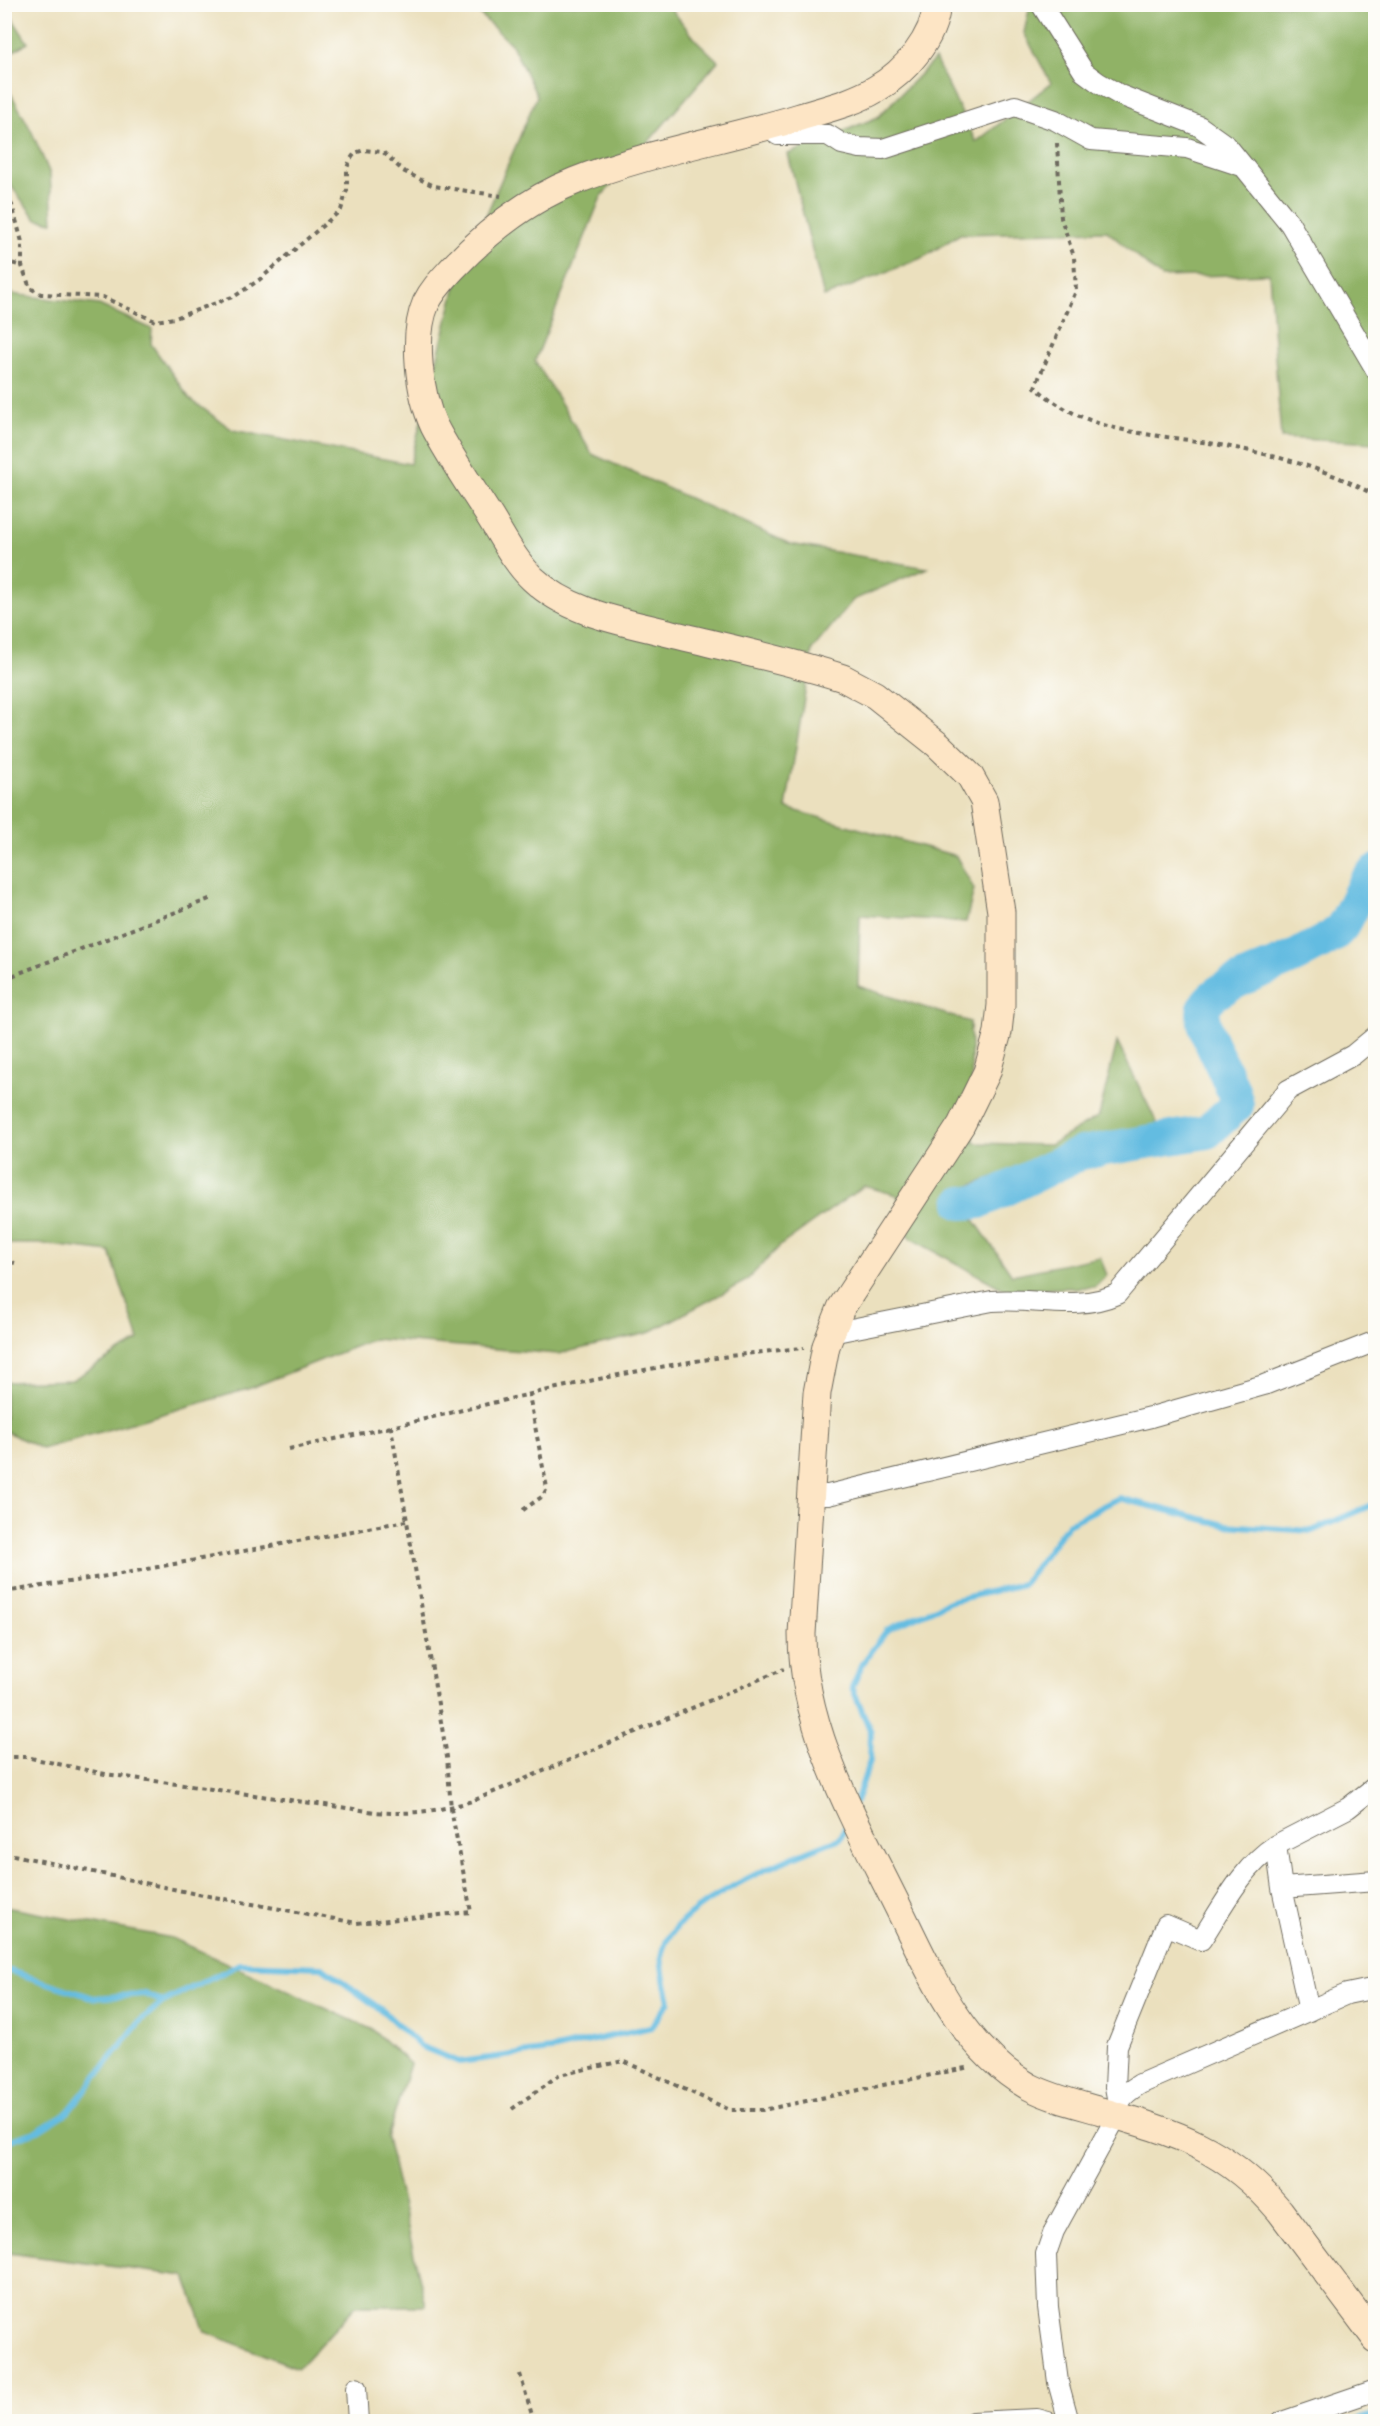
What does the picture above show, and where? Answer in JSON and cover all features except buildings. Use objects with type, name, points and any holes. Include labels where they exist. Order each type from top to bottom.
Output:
[{"type":"street","points":[[937,4],[926,38],[893,78],[857,99],[770,126],[623,163],[551,191],[521,210],[480,242],[433,291],[425,306],[420,343],[420,381],[430,417],[450,454],[516,559],[533,579],[548,591],[591,612],[820,671],[858,686],[907,719],[957,762],[970,776],[984,801],[1001,912],[998,1032],[987,1072],[961,1125],[841,1308],[828,1339],[818,1393],[802,1666],[815,1718],[846,1802],[932,1977],[950,2007],[993,2058],[1011,2074],[1044,2094],[1117,2109],[1214,2152],[1253,2181],[1310,2248],[1376,2339]]},
{"type":"street","points":[[1041,4],[1084,72],[1120,94],[1198,126],[1227,146],[1290,224],[1376,370]]},
{"type":"street","points":[[770,126],[778,135],[828,135],[842,144],[883,149],[1015,106],[1058,122],[1091,140],[1187,148],[1242,166]]},
{"type":"street","points":[[828,1339],[992,1301],[1017,1299],[1084,1304],[1117,1294],[1288,1090],[1353,1055],[1376,1036]]},
{"type":"street","points":[[812,1495],[828,1495],[1151,1417],[1264,1385],[1376,1341]]},
{"type":"street","points":[[1117,2109],[1115,2087],[1117,2046],[1166,1925],[1201,1940],[1248,1868],[1261,1855],[1348,1808],[1376,1786]]},
{"type":"street","points":[[1276,1845],[1282,1888],[1309,2012]]},
{"type":"street","points":[[1282,1888],[1376,1881]]},
{"type":"street","points":[[1069,2421],[1058,2382],[1048,2307],[1046,2254],[1054,2231],[1126,2094],[1140,2084],[1347,1994],[1376,1988]]},
{"type":"street","points":[[356,2388],[358,2421]]},
{"type":"street","points":[[1282,2421],[1376,2390]]},
{"type":"street","points":[[973,2421],[1048,2421]]},
{"type":"path","points":[[1058,122],[1055,130],[1061,218],[1074,257],[1076,291],[1035,387],[1070,410],[1108,428],[1139,435],[1219,445],[1300,463],[1330,472],[1376,496]]},
{"type":"path","points":[[4,196],[12,205],[22,242],[22,266],[26,282],[41,294],[103,297],[155,321],[175,318],[235,296],[259,280],[341,210],[347,190],[347,168],[350,160],[355,153],[364,150],[383,152],[415,179],[450,190],[509,198],[521,210]]},
{"type":"path","points":[[4,261],[22,266]]},
{"type":"path","points":[[4,979],[212,898]]},
{"type":"path","points":[[4,1260],[15,1263]]},
{"type":"path","points":[[289,1449],[529,1395],[738,1353],[828,1339]]},
{"type":"path","points":[[523,1510],[543,1496],[547,1488],[529,1395]]},
{"type":"path","points":[[4,1853],[192,1893],[357,1923],[471,1912],[451,1808],[447,1757],[391,1427]]},
{"type":"path","points":[[4,1592],[120,1574],[406,1521]]},
{"type":"path","points":[[4,1757],[26,1757],[105,1774],[401,1814],[451,1808],[788,1667],[802,1666]]},
{"type":"path","points":[[512,2109],[559,2075],[623,2061],[730,2109],[763,2110],[968,2068],[993,2058]]},
{"type":"path","points":[[520,2374],[534,2421]]},
{"type":"green space","points":[[470,5],[668,5],[696,40],[718,61],[601,197],[535,361],[592,454],[790,544],[927,568],[853,600],[812,650],[786,808],[956,856],[974,889],[966,922],[860,915],[858,986],[970,1022],[974,1143],[1050,1145],[1099,1116],[1117,1042],[1160,1129],[1076,1145],[955,1192],[1012,1275],[1100,1257],[1107,1275],[1095,1287],[1005,1290],[910,1238],[897,1195],[864,1186],[781,1245],[746,1281],[648,1333],[558,1354],[374,1339],[248,1389],[42,1449],[5,1431],[5,1382],[72,1380],[139,1340],[110,1252],[43,1244],[5,1244],[4,293],[99,305],[152,329],[151,344],[190,399],[233,430],[410,464],[456,286],[537,96],[512,45]]},
{"type":"green space","points":[[1030,5],[1375,5],[1375,443],[1281,438],[1269,274],[1161,277],[1107,231],[960,234],[924,257],[824,297],[788,154],[878,117],[935,59],[976,142],[1051,83],[1024,33]]},
{"type":"green space","points":[[5,7],[28,43],[4,56]]},
{"type":"green space","points":[[5,83],[31,130],[50,174],[53,222],[36,219],[5,178]]},
{"type":"green space","points":[[5,1907],[172,1938],[373,2030],[410,2064],[387,2138],[426,2306],[356,2306],[298,2368],[205,2332],[185,2276],[9,2253],[4,2242]]},
{"type":"waterway","points":[[962,1203],[979,1202],[1081,1153],[1207,1132],[1237,1105],[1230,1082],[1206,1029],[1203,1017],[1204,1008],[1210,999],[1233,983],[1292,958],[1332,936],[1340,929],[1366,881],[1376,871]]},
{"type":"waterway","points":[[856,1802],[870,1761],[871,1732],[852,1687],[863,1663],[887,1630],[951,1601],[1023,1584],[1068,1524],[1119,1498],[1225,1525],[1312,1531],[1376,1503]]},
{"type":"waterway","points":[[4,2142],[38,2131],[68,2112],[141,2020],[163,2002],[240,1964],[322,1967],[383,2011],[420,2046],[459,2062],[551,2050],[651,2027],[669,2002],[662,1969],[662,1952],[672,1933],[689,1915],[712,1898],[768,1868],[841,1838],[847,1823]]},
{"type":"waterway","points":[[4,1969],[94,1998],[145,1994],[163,2002]]},
{"type":"waterway","points":[[1352,2422],[1376,2414]]}]
